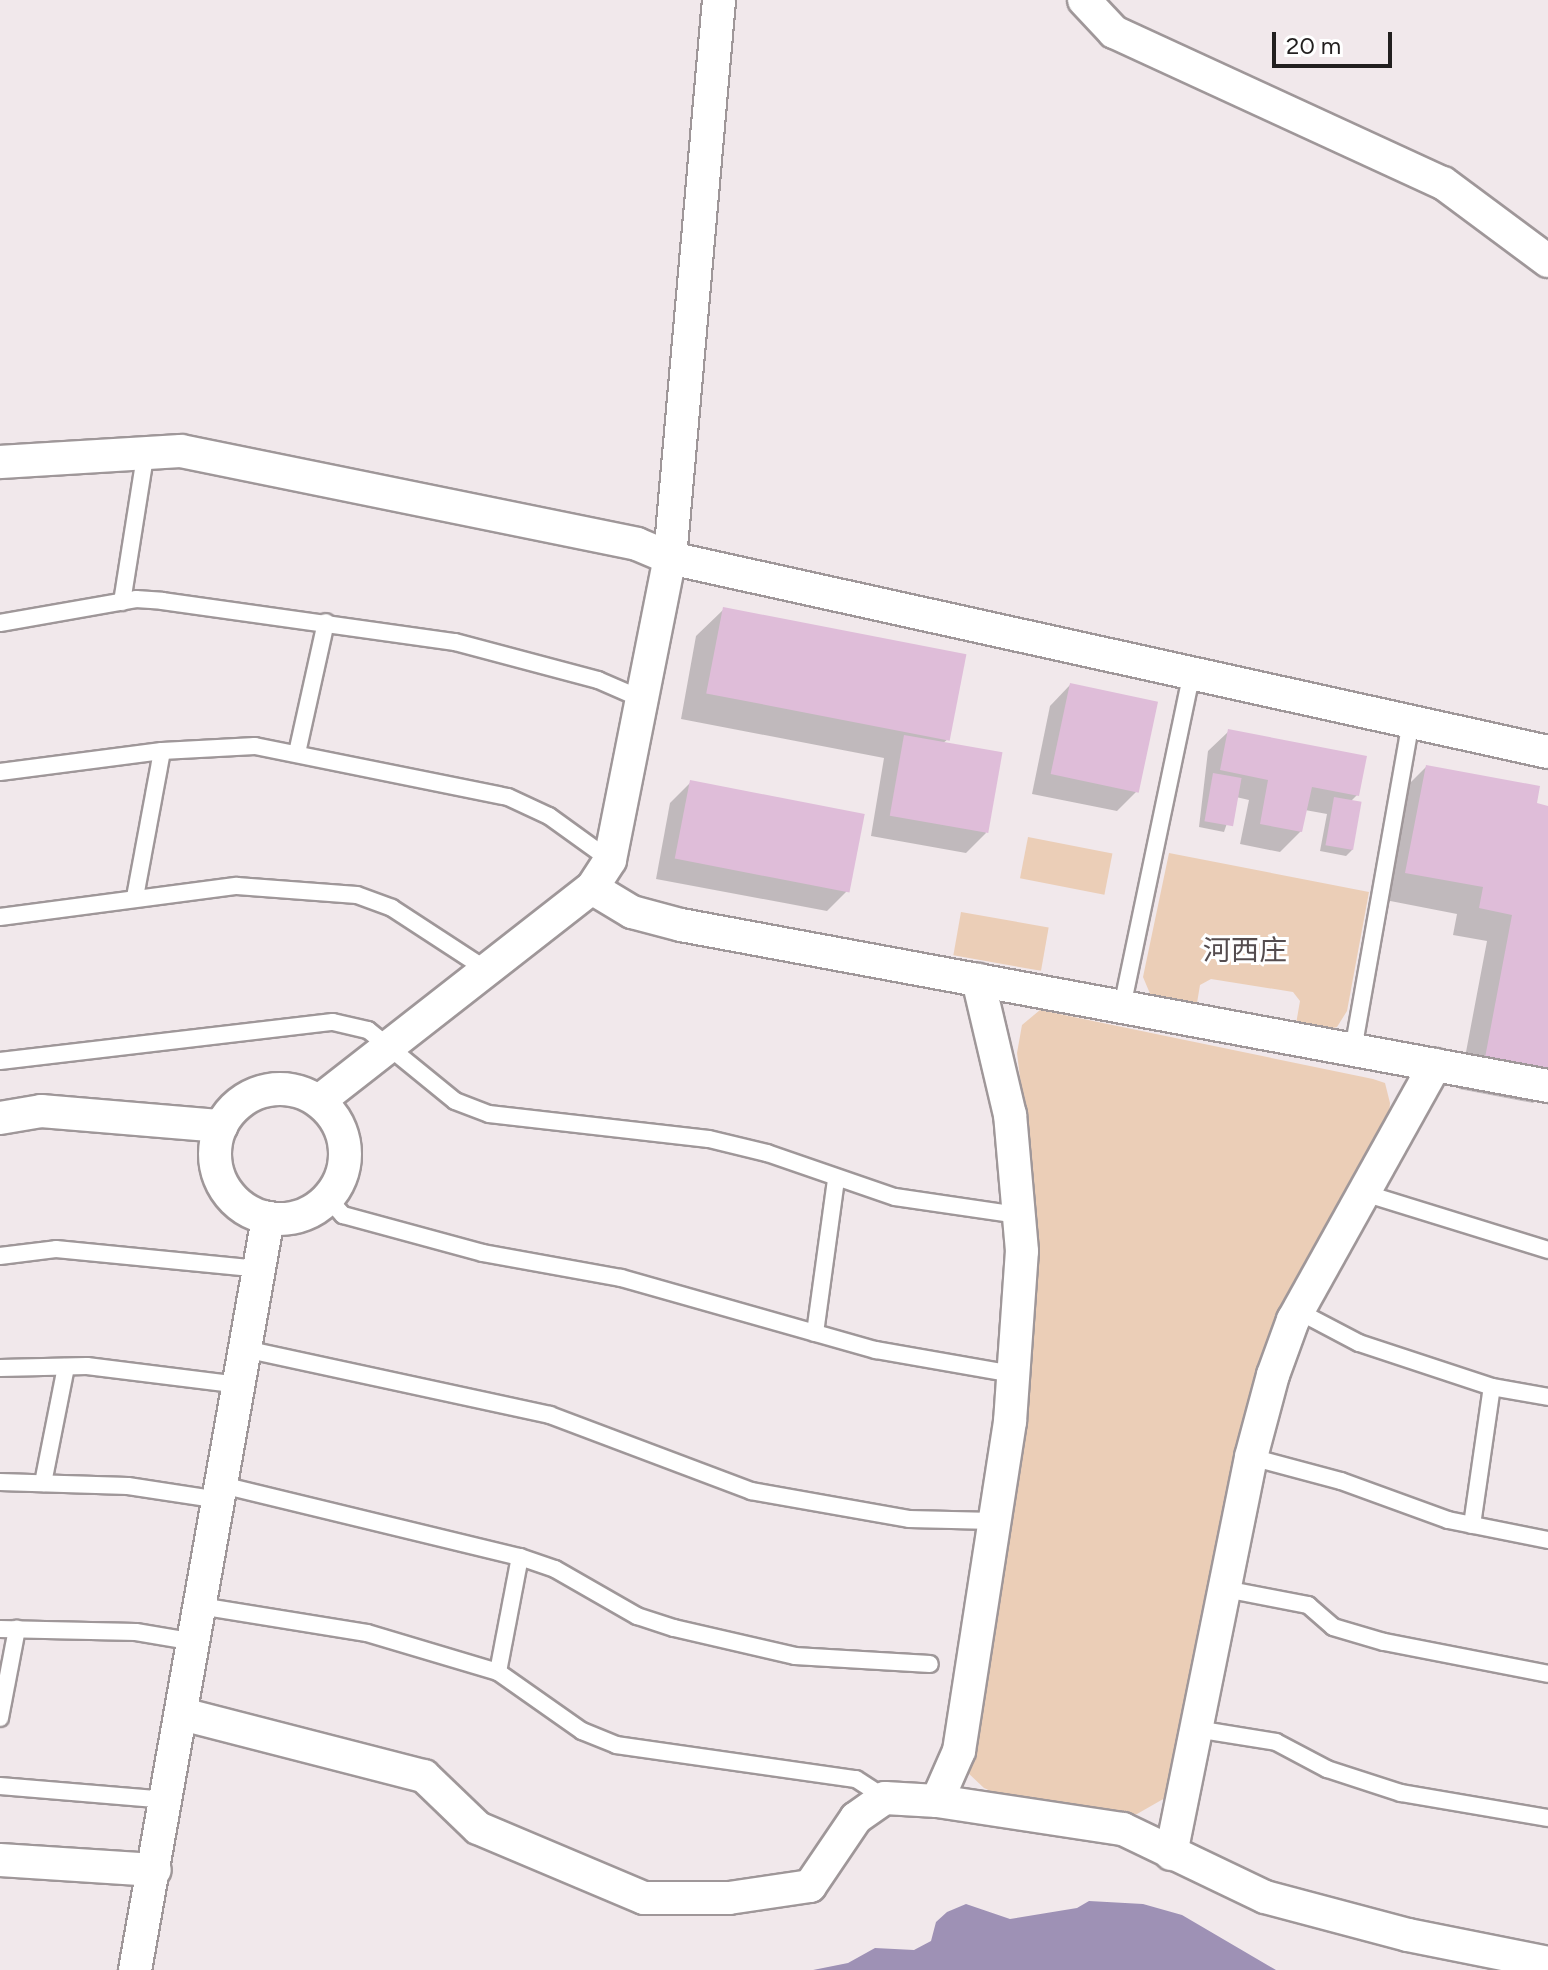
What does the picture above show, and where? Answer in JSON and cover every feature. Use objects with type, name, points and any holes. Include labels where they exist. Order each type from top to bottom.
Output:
[{"type":"street","points":[[319,1101],[592,888],[610,860],[670,558],[719,0]]},
{"type":"street","points":[[1084,0],[1114,32],[1443,183],[1548,261]]},
{"type":"street","points":[[0,462],[146,450],[181,451],[621,541],[670,558],[1548,752]]},
{"type":"street","points":[[592,888],[632,912],[681,925],[1548,1086]]},
{"type":"street","points":[[937,1801],[959,1751],[1013,1374],[1022,1251],[1010,1115],[978,980]]},
{"type":"street","points":[[1171,1854],[1251,1457],[1273,1375],[1298,1311],[1435,1065]]},
{"type":"street","points":[[301,1091],[319,1101],[334,1117],[345,1148],[340,1180],[328,1198],[290,1219],[268,1218],[247,1210],[219,1179],[214,1158],[221,1126],[240,1102],[258,1092],[301,1091]]},
{"type":"street","points":[[0,1118],[41,1111],[221,1126]]},
{"type":"street","points":[[135,1970],[268,1218]]},
{"type":"street","points":[[182,1714],[424,1776],[478,1828],[644,1898],[729,1898],[810,1886],[856,1818],[885,1798],[937,1801],[1123,1829],[1265,1897],[1408,1935],[1548,1963]]},
{"type":"street","points":[[0,1860],[155,1870]]},
{"type":"lane","points":[[122,602],[146,450]]},
{"type":"lane","points":[[0,623],[122,602],[162,601],[455,642],[598,680],[642,699]]},
{"type":"lane","points":[[297,753],[326,622]]},
{"type":"lane","points":[[1122,1007],[1192,673]]},
{"type":"lane","points":[[1353,1050],[1411,722]]},
{"type":"lane","points":[[0,772],[220,745],[297,753],[508,797],[549,816],[610,860]]},
{"type":"lane","points":[[135,897],[162,751]]},
{"type":"lane","points":[[0,917],[237,886],[357,895],[392,908],[487,970]]},
{"type":"lane","points":[[0,1061],[333,1022],[368,1030],[455,1101],[489,1114],[709,1139],[767,1153],[836,1180],[895,1197],[1019,1215]]},
{"type":"lane","points":[[815,1333],[836,1180]]},
{"type":"lane","points":[[1364,1193],[1548,1250]]},
{"type":"lane","points":[[328,1198],[343,1215],[369,1224],[483,1253],[621,1278],[815,1333],[1013,1374]]},
{"type":"lane","points":[[0,1256],[56,1249],[259,1269]]},
{"type":"lane","points":[[1298,1311],[1359,1343],[1492,1387],[1548,1397]]},
{"type":"lane","points":[[245,1349],[550,1415],[751,1491],[909,1519],[994,1521]]},
{"type":"lane","points":[[43,1483],[66,1367]]},
{"type":"lane","points":[[0,1368],[66,1367],[239,1385]]},
{"type":"lane","points":[[1472,1525],[1492,1387]]},
{"type":"lane","points":[[1251,1457],[1472,1525],[1548,1540]]},
{"type":"lane","points":[[0,1482],[220,1492],[520,1557],[555,1569],[637,1616],[674,1628],[795,1656],[930,1664]]},
{"type":"lane","points":[[498,1672],[520,1557]]},
{"type":"lane","points":[[1225,1589],[1308,1605],[1333,1627],[1384,1642],[1548,1674]]},
{"type":"lane","points":[[200,1606],[367,1633],[498,1672],[582,1731],[616,1745],[856,1779],[885,1798]]},
{"type":"lane","points":[[0,1718],[8,1629],[136,1632],[195,1642]]},
{"type":"lane","points":[[1196,1729],[1276,1742],[1327,1769],[1401,1793],[1548,1818]]},
{"type":"lane","points":[[0,1786],[167,1800]]},
{"type":"shaded area","points":[[1028,837],[1112,853],[1104,895],[1020,878]]},
{"type":"shaded area","points":[[1169,853],[1369,892],[1347,1011],[1337,1027],[1322,1031],[1296,1024],[1300,1001],[1293,992],[1211,979],[1200,985],[1197,1003],[1151,996],[1143,977]]},
{"type":"shaded area","points":[[961,912],[1049,927],[1041,971],[953,955]]},
{"type":"shaded area","points":[[1040,1010],[1373,1079],[1385,1083],[1390,1103],[1389,1116],[1279,1315],[1258,1369],[1179,1768],[1165,1798],[1137,1814],[1117,1816],[1006,1798],[984,1788],[966,1771],[1029,1151],[1017,1053],[1022,1025]]},
{"type":"shaded area","points":[[1089,1901],[1143,1904],[1182,1915],[1276,1970],[813,1970],[848,1963],[875,1948],[914,1950],[931,1941],[936,1922],[947,1912],[966,1904],[1010,1919],[1077,1908]]},
{"type":"building","points":[[723,607],[966,654],[950,741],[706,693]]},
{"type":"building","points":[[1070,683],[1158,702],[1139,793],[1051,774]]},
{"type":"building","points":[[1228,729],[1367,756],[1359,796],[1312,787],[1302,832],[1260,824],[1268,780],[1220,770]]},
{"type":"building","points":[[904,735],[1002,752],[988,833],[890,816]]},
{"type":"building","points":[[1426,765],[1540,786],[1537,803],[1548,806],[1548,1074],[1484,1063],[1512,915],[1479,908],[1483,887],[1405,873]]},
{"type":"building","points":[[1213,773],[1242,778],[1233,826],[1204,821]]},
{"type":"building","points":[[690,780],[865,814],[849,892],[675,859]]},
{"type":"building","points":[[1334,797],[1362,802],[1353,850],[1325,845]]},
{"type":"district","name":"河西庄","points":[[1245,950]]}]
